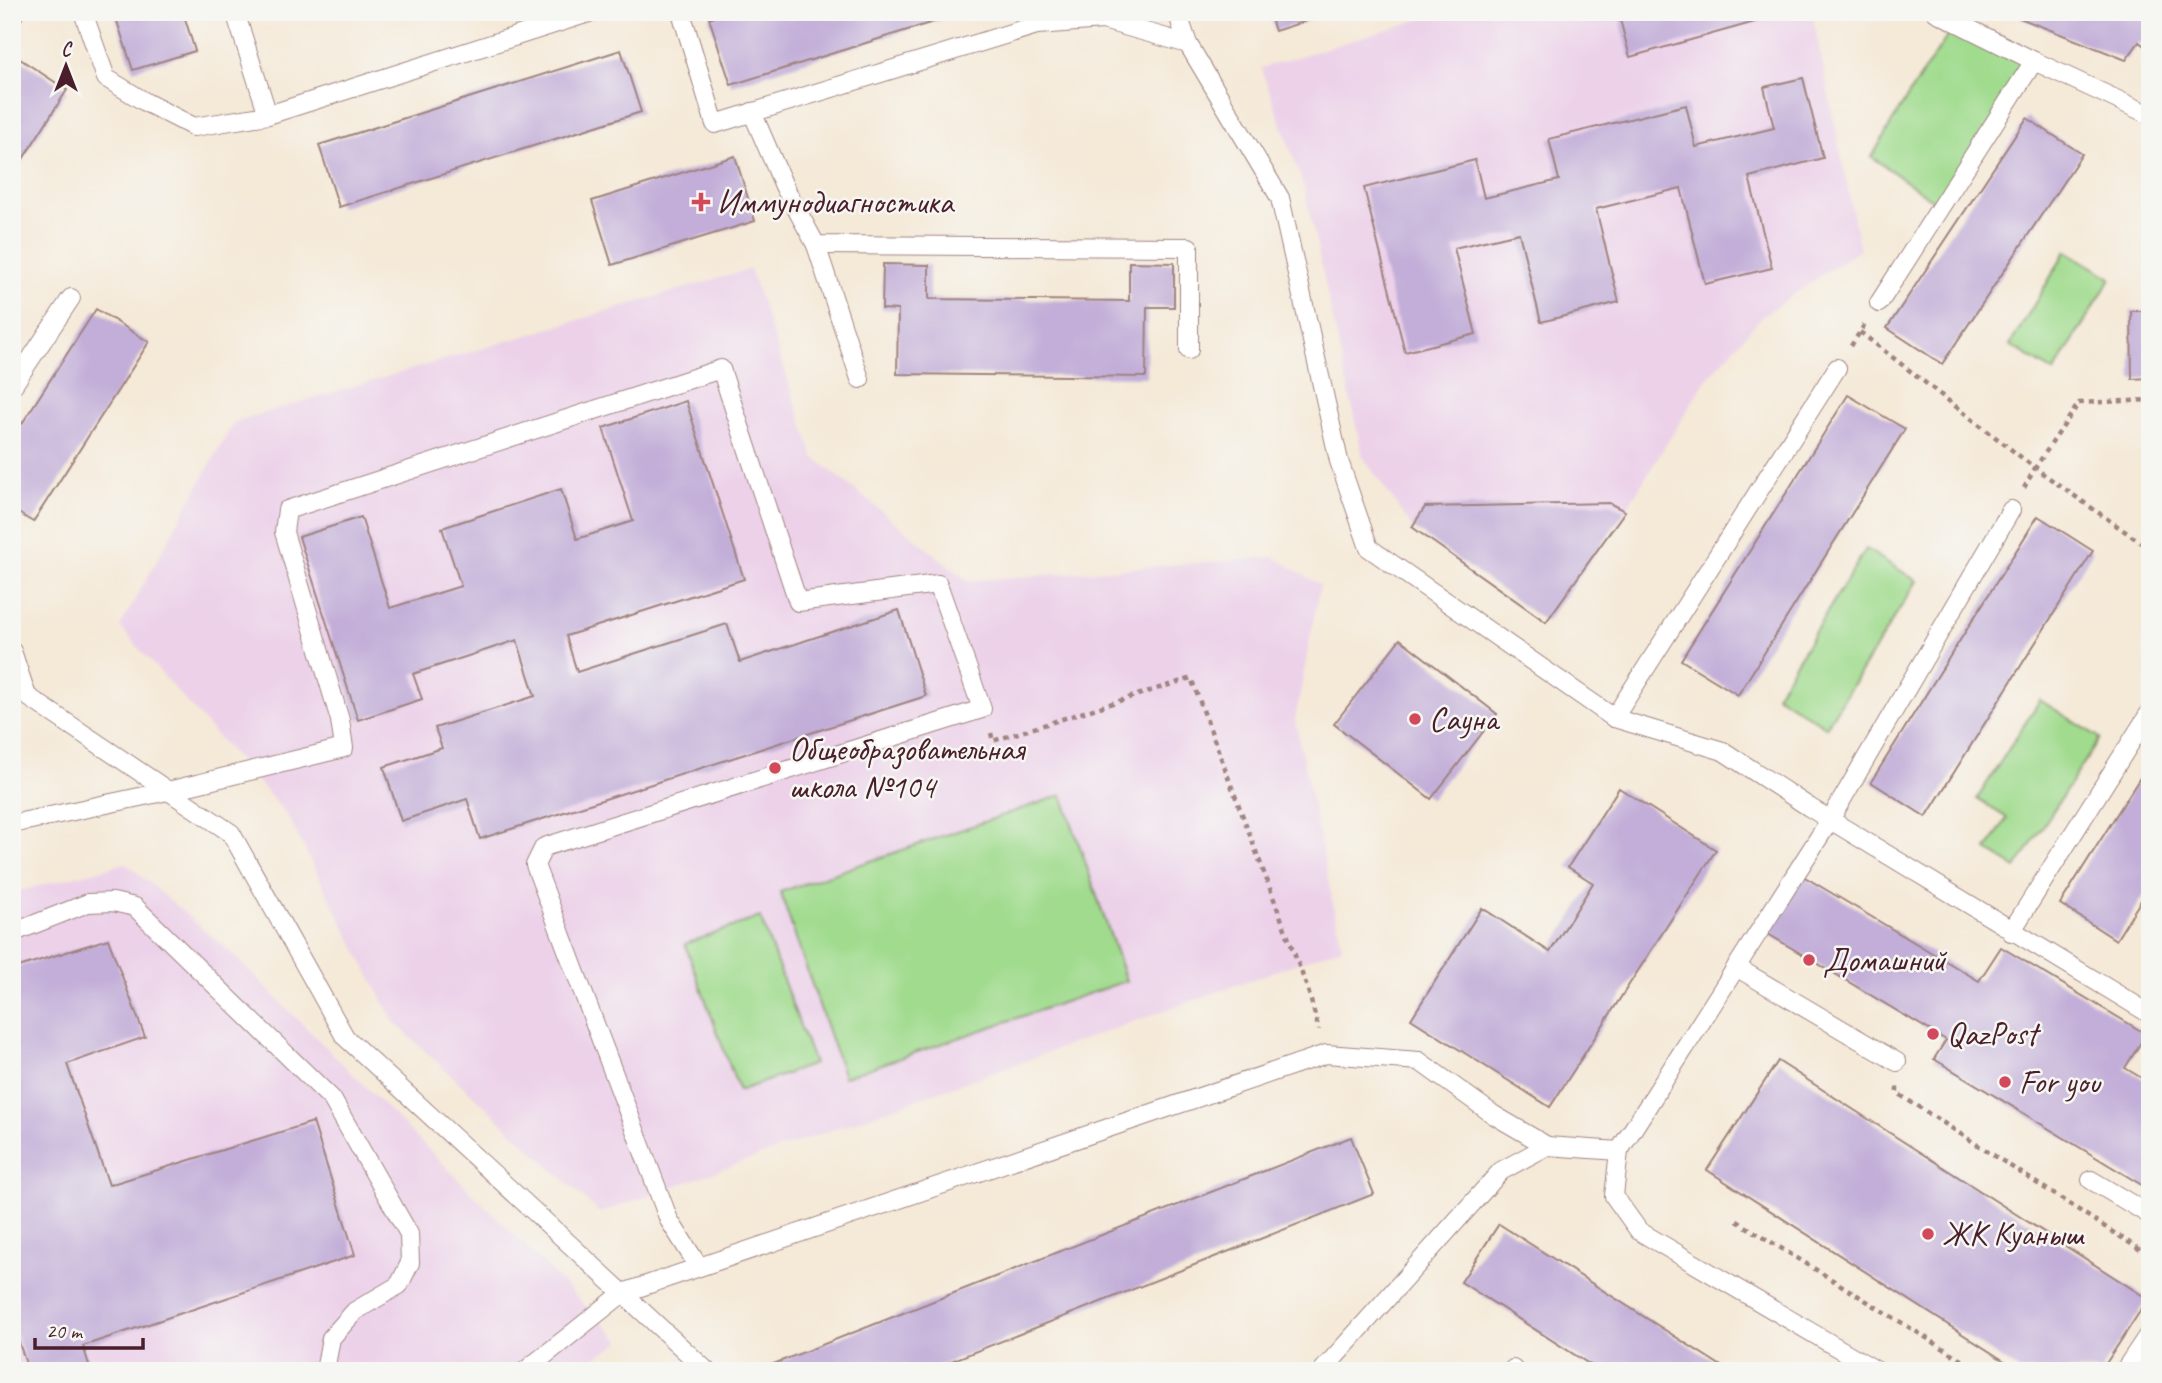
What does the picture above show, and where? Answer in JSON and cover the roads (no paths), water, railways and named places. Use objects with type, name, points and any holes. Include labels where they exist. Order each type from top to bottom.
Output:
[{"type":"lane","points":[[12,17],[15,12]]},
{"type":"lane","points":[[83,12],[106,78],[194,127],[268,115],[592,12]]},
{"type":"lane","points":[[235,12],[268,115]]},
{"type":"lane","points":[[681,12],[715,124],[1037,25],[1102,20],[1188,44]]},
{"type":"lane","points":[[1177,12],[1188,44],[1280,198],[1339,461],[1369,548],[1614,718],[1723,751],[2011,932],[2150,1014]]},
{"type":"lane","points":[[1936,12],[2150,116]]},
{"type":"lane","points":[[1879,303],[2034,61]]},
{"type":"lane","points":[[752,112],[783,186],[816,246],[860,379]]},
{"type":"lane","points":[[816,246],[1189,247],[1189,350]]},
{"type":"lane","points":[[12,387],[71,298]]},
{"type":"lane","points":[[1614,718],[1837,368]]},
{"type":"lane","points":[[12,824],[168,791],[344,748],[341,720],[284,532],[287,510],[721,369],[797,602],[938,584],[982,709],[544,847],[536,865],[669,1220],[699,1267]]},
{"type":"lane","points":[[1877,1371],[1639,1231],[1614,1196],[1619,1150],[1830,820],[2011,510]]},
{"type":"lane","points":[[12,652],[27,696],[231,833],[345,1037],[707,1371]]},
{"type":"lane","points":[[2011,932],[2150,712]]},
{"type":"lane","points":[[12,933],[88,903],[113,902],[135,907],[332,1099],[409,1234],[410,1263],[399,1285],[355,1311],[331,1338],[326,1371]]},
{"type":"lane","points":[[1736,967],[1897,1062]]},
{"type":"lane","points":[[525,1371],[623,1293],[1326,1054],[1419,1061],[1494,1115],[1547,1146],[1619,1150]]},
{"type":"lane","points":[[1322,1371],[1501,1171],[1547,1146]]},
{"type":"lane","points":[[2091,1180],[2150,1215]]},
{"type":"lane","points":[[2124,1371],[2150,1332]]},
{"type":"place","name":"Иммунодиагностика","points":[[701,202]]},
{"type":"place","name":"Сауна","points":[[1415,719]]},
{"type":"place","name":"Общеобразовательная школа №104","points":[[775,768]]},
{"type":"place","name":"Домашний","points":[[1809,960]]},
{"type":"place","name":"QazPost","points":[[1933,1034]]},
{"type":"place","name":"For you","points":[[2005,1082]]},
{"type":"place","name":"ЖК Куаныш","points":[[1928,1234]]}]
